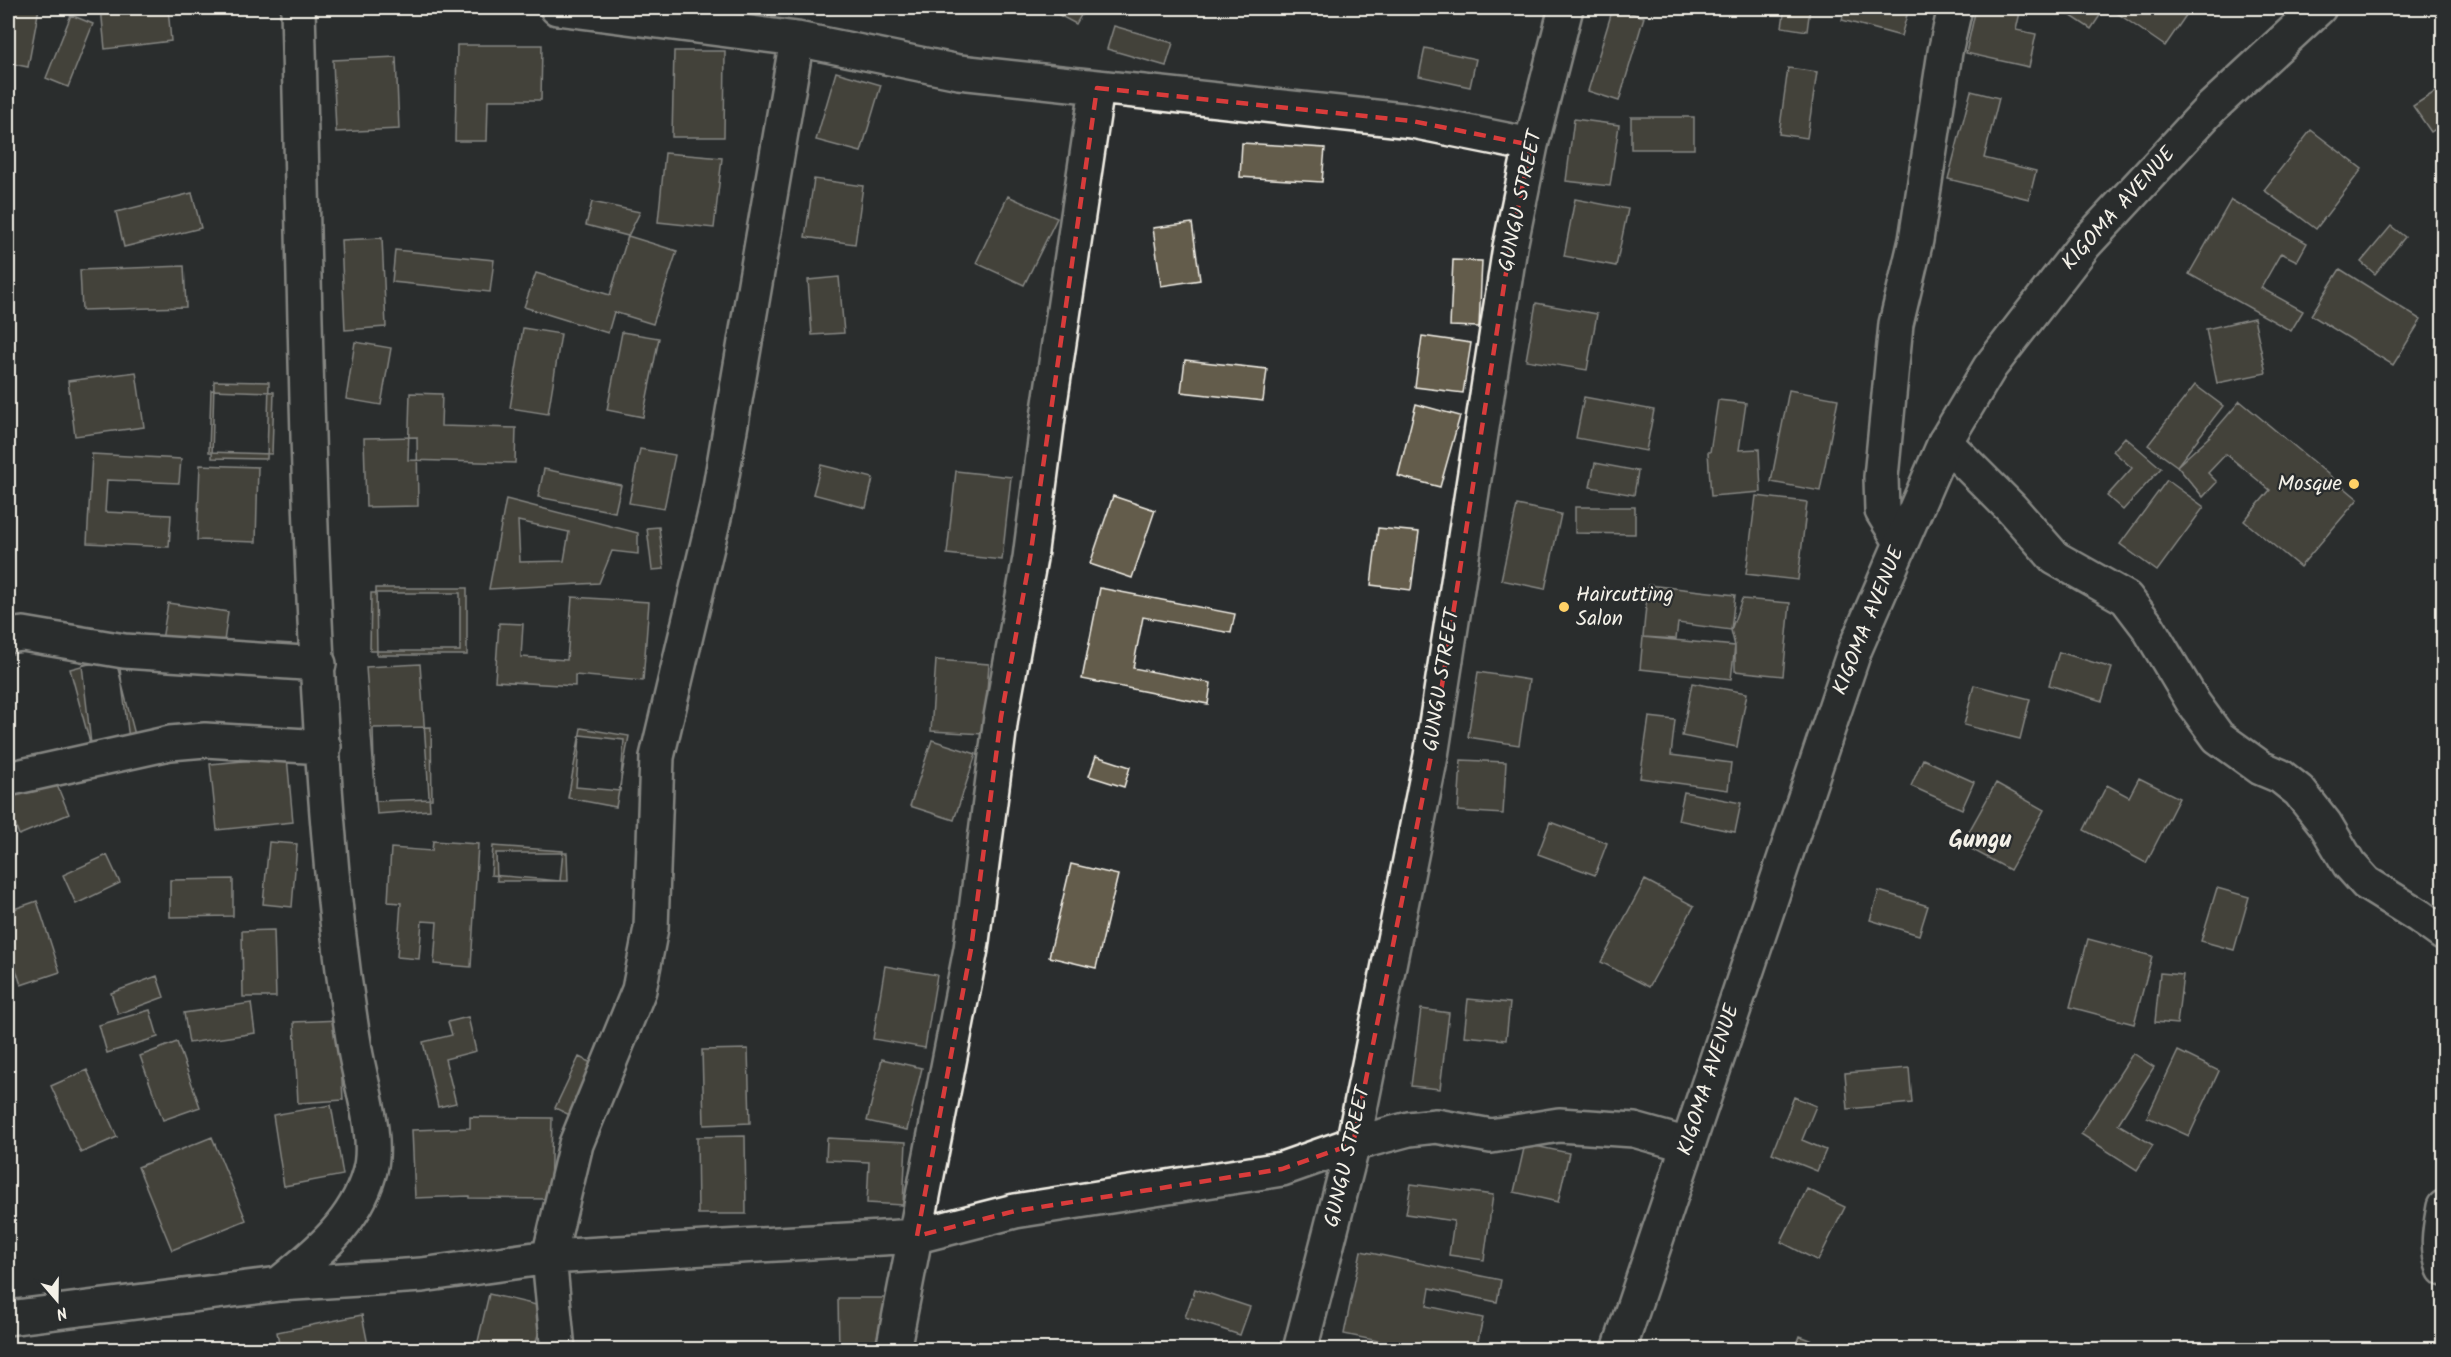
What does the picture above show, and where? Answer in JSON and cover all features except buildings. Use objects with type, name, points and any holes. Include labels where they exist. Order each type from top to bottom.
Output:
[{"type":"street","points":[[279,1284],[323,1249],[352,1212],[370,1172],[371,1125],[356,1052],[343,967],[327,813],[313,533],[298,8]]},
{"type":"street","points":[[557,8],[797,39],[959,72],[1412,121],[1531,145]]},
{"type":"street","name":"GUNGU STREET","points":[[1300,1350],[1353,1144],[1431,756],[1510,247],[1531,145],[1566,8]]},
{"type":"street","points":[[1901,542],[1882,511],[1881,477],[1896,324],[1916,240],[1945,52],[1955,8]]},
{"type":"street","name":"KIGOMA AVENUE","points":[[1619,1350],[1855,649],[1945,442],[1990,367],[2085,244],[2211,108],[2319,8]]},
{"type":"street","points":[[558,1350],[549,1257],[576,1144],[639,990],[651,928],[657,757],[717,505],[797,39]]},
{"type":"street","points":[[893,1350],[971,949],[1001,717],[1030,558],[1049,410],[1097,88]]},
{"type":"street","points":[[1945,442],[2011,508],[2055,558],[2126,598],[2148,627],[2194,704],[2218,737],[2261,768],[2280,776],[2299,791],[2325,824],[2349,864],[2366,883],[2420,916],[2444,934]]},
{"type":"street","points":[[8,636],[24,634],[124,651],[319,664]]},
{"type":"street","points":[[8,779],[170,743],[205,740],[324,747]]},
{"type":"street","points":[[8,1318],[279,1284],[422,1275],[549,1257],[917,1236],[1015,1211],[1282,1169],[1353,1144],[1409,1129],[1436,1126],[1491,1136],[1559,1125],[1634,1130],[1688,1145]]},
{"type":"street","points":[[2444,1207],[2438,1239],[2439,1257],[2444,1269]]},
{"type":"highlighted area","points":[[1097,88],[1412,121],[1531,145],[1510,247],[1431,756],[1353,1144],[1282,1169],[1015,1211],[917,1236],[971,949],[1001,717],[1030,558]]},
{"type":"place","name":"Mosque","points":[[2354,484]]},
{"type":"place","name":"Haircutting Salon","points":[[1564,607]]},
{"type":"district","name":"Gungu","points":[[1980,840]]}]
